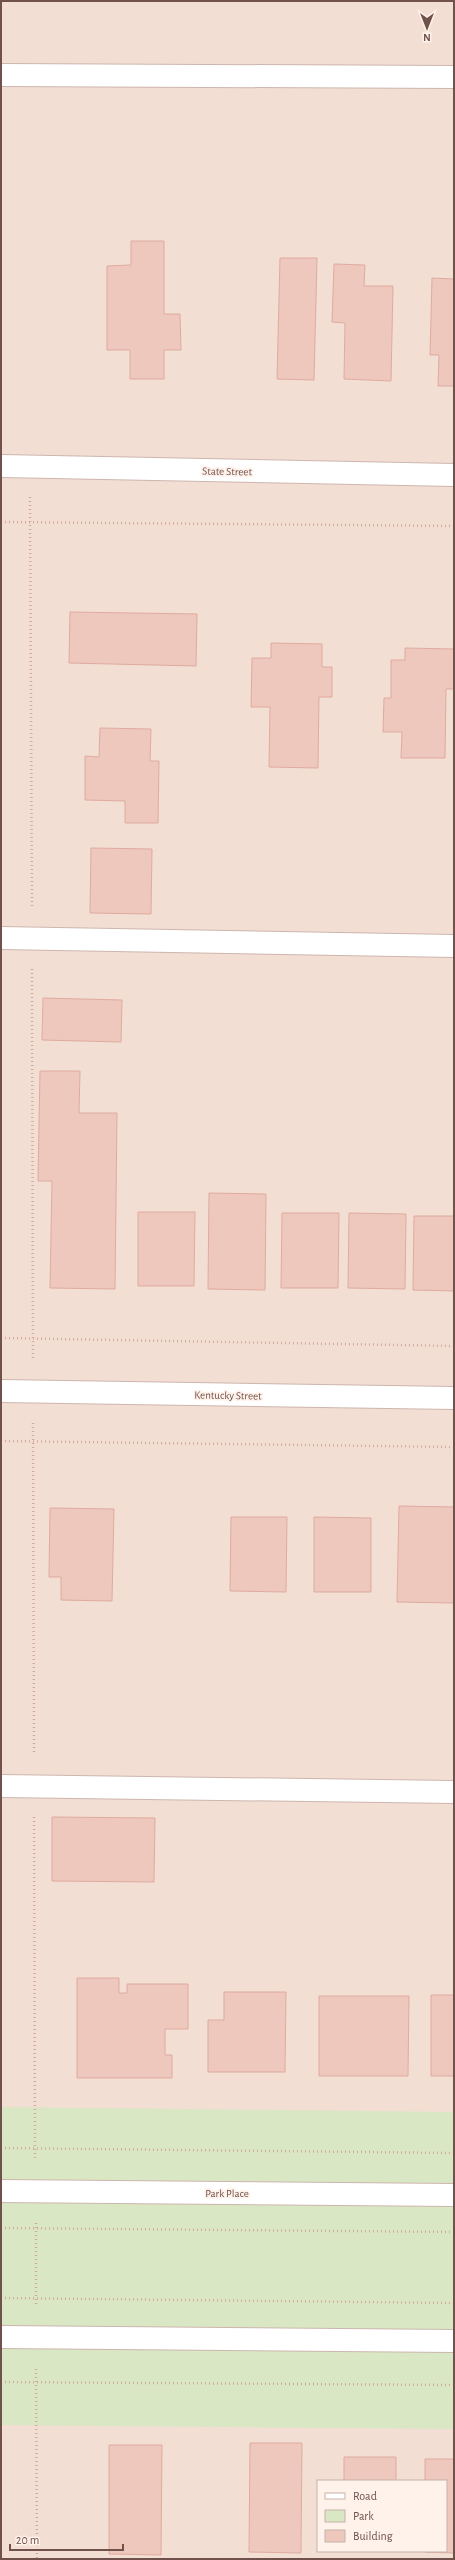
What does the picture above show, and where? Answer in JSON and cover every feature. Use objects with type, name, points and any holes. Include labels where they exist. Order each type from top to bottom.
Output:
[{"type":"street","points":[[1,75],[454,77]]},
{"type":"street","name":"State Street","points":[[1,466],[454,475]]},
{"type":"street","points":[[1,938],[454,946]]},
{"type":"street","name":"Kentucky Street","points":[[1,1391],[454,1398]]},
{"type":"street","points":[[1,1786],[454,1792]]},
{"type":"street","name":"Park Place","points":[[1,2191],[454,2195]]},
{"type":"street","points":[[1,2337],[454,2341]]},
{"type":"path","points":[[30,467],[37,2559]]},
{"type":"path","points":[[1,522],[454,526]]},
{"type":"path","points":[[1,1338],[454,1346]]},
{"type":"path","points":[[1,1441],[454,1447]]},
{"type":"path","points":[[1,2148],[454,2153]]},
{"type":"path","points":[[1,2228],[454,2232]]},
{"type":"path","points":[[1,2298],[454,2303]]},
{"type":"path","points":[[1,2382],[454,2385]]},
{"type":"shaded area","points":[[1,1],[454,1],[454,2559],[1,2559]]},
{"type":"green space","points":[[1,2107],[454,2112],[454,2429],[1,2425]]},
{"type":"building","points":[[131,241],[164,241],[164,314],[180,314],[181,350],[164,350],[164,379],[130,379],[130,350],[107,350],[107,266],[131,265]]},
{"type":"building","points":[[280,258],[317,258],[314,380],[277,379]]},
{"type":"building","points":[[334,264],[365,265],[364,286],[393,286],[391,381],[344,379],[345,323],[332,322]]},
{"type":"building","points":[[432,278],[454,279],[454,386],[438,386],[439,355],[430,355]]},
{"type":"building","points":[[70,612],[197,614],[196,666],[69,663]]},
{"type":"building","points":[[271,643],[322,644],[322,667],[332,667],[332,697],[319,697],[318,768],[269,767],[270,707],[251,707],[252,658],[271,658]]},
{"type":"building","points":[[405,648],[454,649],[454,689],[446,689],[445,758],[401,758],[402,732],[383,732],[384,698],[391,698],[391,660],[405,660]]},
{"type":"building","points":[[100,728],[151,729],[150,761],[159,761],[158,823],[125,823],[125,801],[85,800],[85,756],[99,757]]},
{"type":"building","points":[[91,848],[152,849],[151,914],[90,913]]},
{"type":"building","points":[[43,998],[122,1000],[121,1042],[42,1040]]},
{"type":"building","points":[[40,1071],[80,1071],[79,1113],[117,1113],[115,1289],[50,1288],[52,1181],[38,1181]]},
{"type":"building","points":[[209,1193],[266,1194],[265,1290],[208,1289]]},
{"type":"building","points":[[138,1212],[195,1212],[194,1286],[138,1286]]},
{"type":"building","points":[[282,1213],[339,1213],[338,1288],[281,1288]]},
{"type":"building","points":[[349,1213],[406,1214],[405,1289],[348,1288]]},
{"type":"building","points":[[414,1216],[454,1216],[454,1291],[413,1290]]},
{"type":"building","points":[[399,1506],[454,1507],[454,1603],[397,1602]]},
{"type":"building","points":[[50,1508],[114,1509],[112,1601],[61,1600],[61,1577],[49,1577]]},
{"type":"building","points":[[231,1517],[287,1517],[286,1592],[230,1591]]},
{"type":"building","points":[[314,1517],[371,1518],[371,1592],[314,1592]]},
{"type":"building","points":[[52,1817],[155,1818],[154,1882],[52,1881]]},
{"type":"building","points":[[77,1978],[119,1978],[119,1993],[127,1993],[127,1984],[188,1984],[188,2029],[165,2029],[165,2055],[172,2055],[172,2078],[77,2078]]},
{"type":"building","points":[[224,1992],[286,1992],[285,2072],[208,2072],[208,2020],[224,2020]]},
{"type":"building","points":[[431,1995],[454,1995],[454,2076],[431,2076]]},
{"type":"building","points":[[319,1996],[409,1996],[408,2076],[319,2076]]},
{"type":"building","points":[[250,2443],[302,2443],[301,2553],[249,2552]]},
{"type":"building","points":[[109,2445],[162,2445],[161,2555],[109,2554]]},
{"type":"building","points":[[344,2457],[396,2457],[396,2480],[344,2480]]},
{"type":"building","points":[[425,2459],[454,2459],[454,2553],[425,2552],[447,2552],[447,2480],[425,2480]]}]
